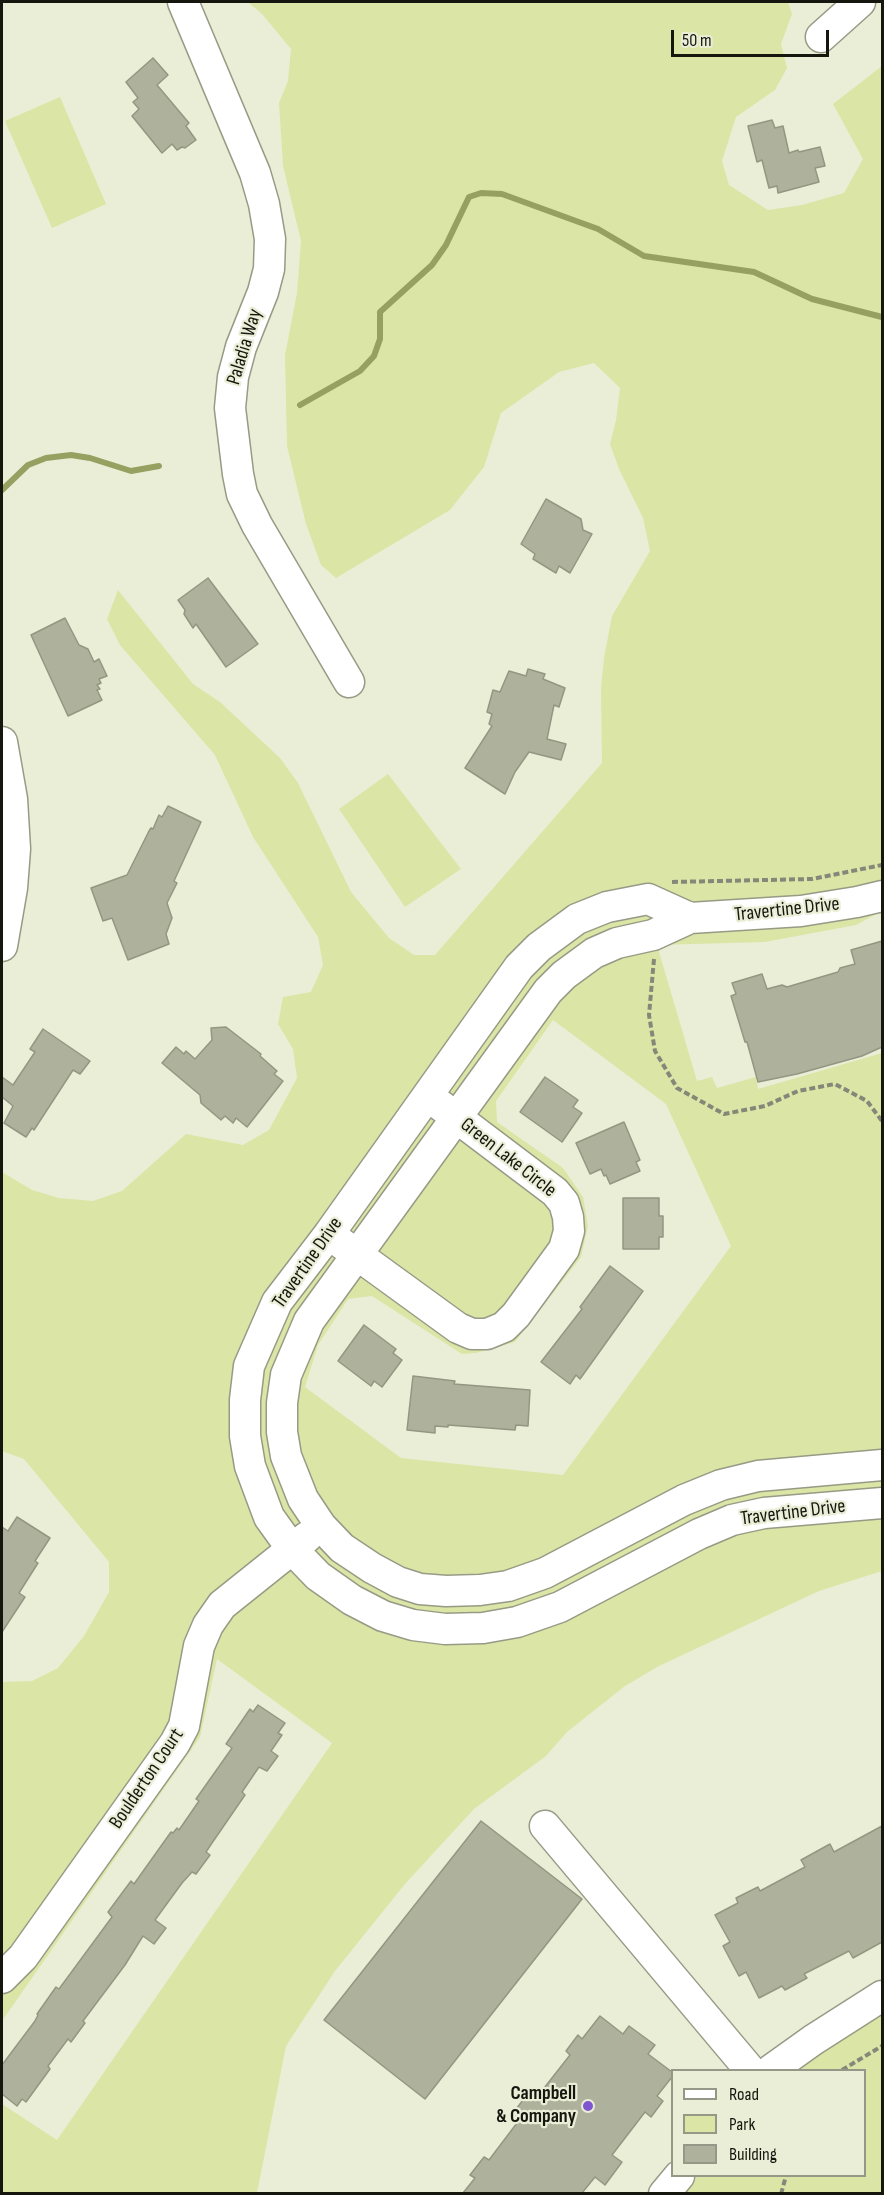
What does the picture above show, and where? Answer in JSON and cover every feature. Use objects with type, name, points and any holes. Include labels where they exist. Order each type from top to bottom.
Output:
[{"type":"street","name":"Paladia Way","points":[[183,2],[255,173],[264,204],[270,239],[269,269],[263,292],[233,377],[230,408],[242,494],[256,525],[349,682]]},
{"type":"street","points":[[821,37],[860,2]]},
{"type":"street","points":[[2,742],[12,799],[15,849],[12,888],[2,946]]},
{"type":"street","name":"Travertine Drive","points":[[882,896],[801,911],[690,918],[653,935],[617,943],[594,952],[564,975],[548,991],[309,1321],[286,1375],[282,1403],[282,1432],[286,1456],[303,1499],[321,1526],[342,1548],[372,1568],[398,1582],[420,1589],[480,1590],[508,1586],[545,1573],[684,1500],[721,1485],[758,1476],[882,1465]]},
{"type":"street","name":"Travertine Drive","points":[[690,918],[648,899],[607,907],[577,919],[539,947],[519,967],[329,1234],[277,1302],[249,1366],[244,1436],[250,1466],[269,1517],[292,1549],[318,1576],[352,1600],[383,1616],[413,1626],[445,1629],[483,1628],[517,1622],[560,1607],[699,1533],[732,1520],[764,1513],[882,1503]]},
{"type":"street","name":"Green Lake Circle","points":[[329,1234],[458,1328],[472,1334],[487,1334],[504,1327],[516,1315],[564,1250],[568,1217],[564,1203],[555,1192],[427,1095]]},
{"type":"street","name":"Boulderton Court","points":[[2,1978],[23,1957],[175,1743],[184,1726],[199,1646],[208,1625],[222,1605],[321,1526]]},
{"type":"street","points":[[545,1826],[749,2069]]},
{"type":"street","points":[[772,2069],[882,1996]]},
{"type":"street","points":[[664,2193],[677,2177]]},
{"type":"path","points":[[648,899],[647,889],[657,882],[812,879],[882,865]]},
{"type":"path","points":[[653,935],[654,978],[649,1015],[655,1051],[677,1088],[724,1114],[765,1106],[798,1091],[835,1084],[867,1101],[882,1121]]},
{"type":"path","points":[[844,2069],[882,2046]]},
{"type":"path","points":[[781,2193],[785,2177]]},
{"type":"green space","points":[[248,2],[788,2],[792,14],[781,44],[787,68],[775,90],[736,117],[722,161],[729,185],[768,210],[802,205],[844,193],[863,159],[833,104],[882,66],[882,911],[856,925],[765,942],[657,945],[697,1081],[712,1077],[717,1088],[756,1077],[758,1089],[882,1053],[882,1571],[819,1591],[659,1666],[625,1686],[567,1732],[546,1756],[474,1809],[405,1884],[335,1971],[286,2046],[257,2193],[2,2193],[2,2104],[57,2140],[332,1743],[217,1659],[200,1737],[2,2021],[2,1682],[32,1681],[58,1668],[84,1636],[109,1592],[109,1562],[24,1459],[2,1451],[2,1172],[32,1190],[59,1198],[93,1201],[122,1191],[186,1134],[243,1145],[269,1130],[297,1078],[293,1049],[278,1024],[283,997],[311,992],[323,965],[318,937],[253,837],[215,755],[120,645],[107,619],[118,590],[193,684],[220,702],[280,758],[298,783],[351,892],[389,938],[414,955],[435,955],[602,763],[601,688],[612,616],[650,551],[643,518],[619,469],[610,444],[620,388],[594,363],[559,372],[501,413],[484,467],[450,510],[336,578],[321,565],[306,524],[287,446],[285,355],[297,293],[301,241],[283,166],[279,103],[288,81],[291,49],[262,14]],"holes":[[[553,1020],[666,1104],[731,1246],[563,1475],[401,1458],[305,1387],[318,1345],[348,1299],[372,1296],[462,1354],[476,1353],[515,1342],[581,1257],[588,1226],[583,1197],[563,1168],[497,1122],[496,1101]]]},
{"type":"green space","points":[[60,97],[106,204],[52,228],[5,121]]},
{"type":"green space","points":[[388,774],[461,869],[405,907],[339,809]]},
{"type":"green space","points":[[882,1984],[882,2193],[650,2194],[671,2177],[866,2177],[866,2069],[757,2069]]},
{"type":"building","points":[[153,58],[168,75],[157,85],[189,123],[186,126],[196,140],[185,148],[177,150],[172,144],[162,153],[132,116],[139,109],[133,102],[138,98],[126,82]]},
{"type":"building","points":[[772,120],[775,128],[783,126],[789,153],[820,147],[825,166],[815,168],[819,182],[778,193],[777,186],[769,188],[762,160],[757,162],[748,126]]},
{"type":"building","points":[[546,499],[581,519],[583,530],[592,534],[570,573],[559,566],[556,573],[533,559],[535,554],[521,544]]},
{"type":"building","points":[[208,578],[258,644],[226,667],[196,624],[193,628],[178,600]]},
{"type":"building","points":[[65,618],[79,645],[88,649],[94,662],[99,659],[107,676],[99,679],[101,683],[97,685],[102,700],[68,716],[31,635]]},
{"type":"building","points":[[528,669],[545,674],[543,679],[565,688],[559,707],[554,705],[547,739],[566,744],[561,760],[529,752],[515,772],[505,794],[465,768],[492,726],[489,724],[492,714],[487,712],[493,690],[500,692],[509,671],[526,676]]},
{"type":"building","points":[[168,806],[201,822],[174,881],[177,883],[167,903],[172,918],[166,934],[169,944],[128,960],[112,918],[103,921],[91,888],[127,875],[149,831],[153,829],[159,815],[162,817]]},
{"type":"building","points":[[882,941],[882,1047],[862,1056],[758,1082],[731,996],[736,994],[732,983],[762,974],[767,989],[782,985],[787,987],[838,972],[840,968],[855,964],[851,950]]},
{"type":"building","points":[[226,1027],[261,1054],[260,1056],[277,1071],[274,1074],[283,1081],[247,1127],[236,1118],[233,1123],[225,1116],[221,1120],[201,1103],[200,1095],[162,1063],[176,1047],[184,1054],[186,1051],[195,1059],[212,1040],[211,1028]]},
{"type":"building","points":[[43,1029],[90,1061],[80,1074],[73,1070],[34,1130],[32,1128],[26,1137],[4,1123],[13,1106],[2,1097],[2,1077],[13,1085],[35,1052],[30,1049]]},
{"type":"building","points":[[545,1077],[578,1100],[573,1107],[582,1113],[562,1142],[520,1112]]},
{"type":"building","points":[[624,1122],[640,1160],[636,1162],[640,1171],[610,1184],[601,1169],[590,1174],[576,1143]]},
{"type":"building","points":[[623,1198],[659,1198],[659,1216],[663,1216],[663,1237],[659,1237],[659,1249],[623,1249]]},
{"type":"building","points":[[610,1266],[643,1291],[580,1379],[576,1375],[570,1384],[541,1362],[582,1309],[580,1307]]},
{"type":"building","points":[[364,1325],[396,1349],[393,1353],[402,1360],[382,1387],[374,1381],[371,1386],[338,1361]]},
{"type":"building","points":[[413,1376],[455,1381],[454,1384],[530,1390],[528,1426],[516,1425],[515,1430],[448,1425],[448,1427],[435,1426],[435,1433],[407,1430]]},
{"type":"building","points":[[17,1517],[50,1538],[35,1561],[38,1563],[19,1593],[25,1597],[2,1632],[2,1527],[8,1531]]},
{"type":"building","points":[[258,1705],[285,1723],[278,1733],[282,1735],[271,1751],[278,1756],[267,1771],[259,1767],[242,1792],[245,1795],[206,1852],[210,1855],[196,1874],[192,1872],[182,1883],[155,1920],[166,1928],[154,1944],[143,1936],[125,1965],[83,2021],[85,2023],[71,2042],[68,2039],[26,2102],[22,2099],[17,2106],[2,2094],[2,2065],[35,2021],[37,2014],[56,1987],[59,1989],[112,1917],[108,1912],[131,1881],[134,1884],[171,1832],[173,1833],[177,1828],[179,1830],[199,1801],[196,1799],[232,1748],[226,1744],[250,1709],[253,1712]]},
{"type":"building","points":[[481,1821],[582,1899],[425,2099],[324,2020]]},
{"type":"building","points":[[882,1826],[882,1942],[853,1958],[849,1951],[804,1974],[807,1978],[785,1990],[782,1986],[759,1998],[746,1972],[739,1976],[723,1946],[730,1942],[715,1915],[738,1903],[736,1898],[758,1887],[760,1891],[805,1867],[801,1860],[830,1844],[834,1852]]},
{"type":"building","name":"Campbell & Company","points":[[600,2016],[623,2034],[629,2026],[655,2045],[648,2054],[671,2071],[671,2078],[657,2096],[663,2101],[651,2117],[645,2112],[612,2155],[622,2162],[605,2185],[595,2177],[582,2193],[463,2193],[475,2178],[470,2175],[484,2157],[489,2160],[520,2119],[513,2113],[530,2091],[537,2097],[570,2055],[566,2051],[578,2035],[582,2039]]},
{"type":"waterway","points":[[300,405],[360,371],[374,356],[380,339],[380,312],[432,265],[446,245],[469,197],[481,193],[502,194],[598,229],[644,256],[754,272],[812,299],[882,317]]},
{"type":"waterway","points":[[2,490],[28,465],[46,458],[71,455],[90,458],[131,471],[159,466]]},
{"type":"place","name":"Campbell & Company","points":[[588,2106]]}]
